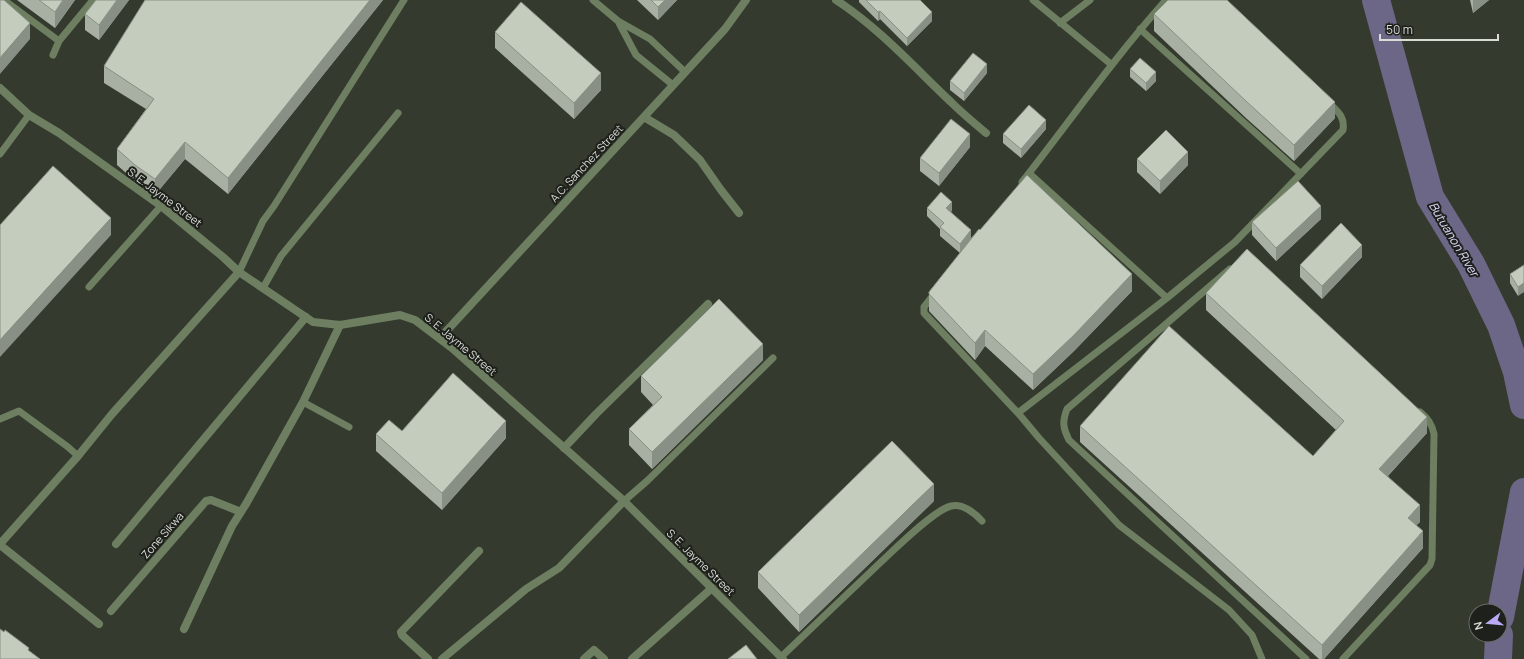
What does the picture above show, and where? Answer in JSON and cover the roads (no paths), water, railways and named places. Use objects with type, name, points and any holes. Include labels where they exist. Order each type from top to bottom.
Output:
[{"type":"street","name":"A.C. Sanchez Street","points":[[440,338],[725,29],[745,0]]},
{"type":"street","points":[[836,0],[856,14],[898,51],[953,104],[986,133]]},
{"type":"street","name":"S. E. Jayme Street","points":[[0,88],[29,115],[59,133],[161,206],[239,272],[313,322],[340,325],[400,315],[415,320],[440,338],[624,501],[782,658]]},
{"type":"street","points":[[644,117],[674,135],[700,160],[739,213]]},
{"type":"street","points":[[99,624],[0,545],[78,456],[112,414],[239,272]]},
{"type":"street","points":[[564,448],[596,414],[708,304]]},
{"type":"street","points":[[116,544],[306,317]]},
{"type":"street","points":[[184,629],[232,526],[303,402],[340,325]]},
{"type":"street","name":"Zone Sikwa","points":[[111,612],[206,501],[211,500],[241,512]]},
{"type":"street","points":[[442,659],[526,589],[560,568],[624,501]]},
{"type":"street","points":[[428,659],[402,635],[401,632],[479,552]]},
{"type":"street","points":[[632,659],[712,588]]},
{"type":"street","points":[[584,659],[594,650],[604,659]]},
{"type":"lane","points":[[4,0],[60,42]]},
{"type":"lane","points":[[53,55],[60,42],[93,0]]},
{"type":"lane","points":[[239,272],[263,221],[274,206],[404,0]]},
{"type":"lane","points":[[593,0],[618,21],[650,39],[685,72]]},
{"type":"lane","points":[[1033,0],[1112,65]]},
{"type":"lane","points":[[1060,23],[1090,0]]},
{"type":"lane","points":[[1016,190],[1140,29],[1166,0]]},
{"type":"lane","points":[[618,21],[636,55],[673,85]]},
{"type":"lane","points":[[1140,29],[1300,174]]},
{"type":"lane","points":[[1018,413],[1168,298],[1235,242],[1343,130],[1344,122],[1342,117],[1323,97]]},
{"type":"lane","points":[[264,288],[281,256],[398,112]]},
{"type":"lane","points":[[0,154],[29,115]]},
{"type":"lane","points":[[1029,173],[1168,298]]},
{"type":"lane","points":[[89,287],[161,206]]},
{"type":"lane","points":[[1236,264],[1067,409],[1064,419],[1065,431],[1069,440],[1306,659]]},
{"type":"lane","points":[[938,288],[924,307],[924,313],[1018,413],[1038,438],[1119,525],[1229,610],[1252,635],[1262,659]]},
{"type":"lane","points":[[624,501],[647,481],[773,358]]},
{"type":"lane","points":[[303,402],[349,427]]},
{"type":"lane","points":[[1343,659],[1430,565],[1432,559],[1434,434],[1433,426],[1416,408]]},
{"type":"lane","points":[[0,419],[20,411],[78,456]]},
{"type":"lane","points":[[782,658],[910,535],[941,510],[952,505],[962,507],[974,512],[982,521]]},
{"type":"waterway","name":"Butuanon River","points":[[1376,0],[1430,197],[1471,264],[1501,325],[1517,372],[1524,405]]},
{"type":"waterway","name":"Butuanon River","points":[[1503,603],[1524,492]]},
{"type":"waterway","name":"Butuanon River","points":[[1498,659],[1499,643]]}]
